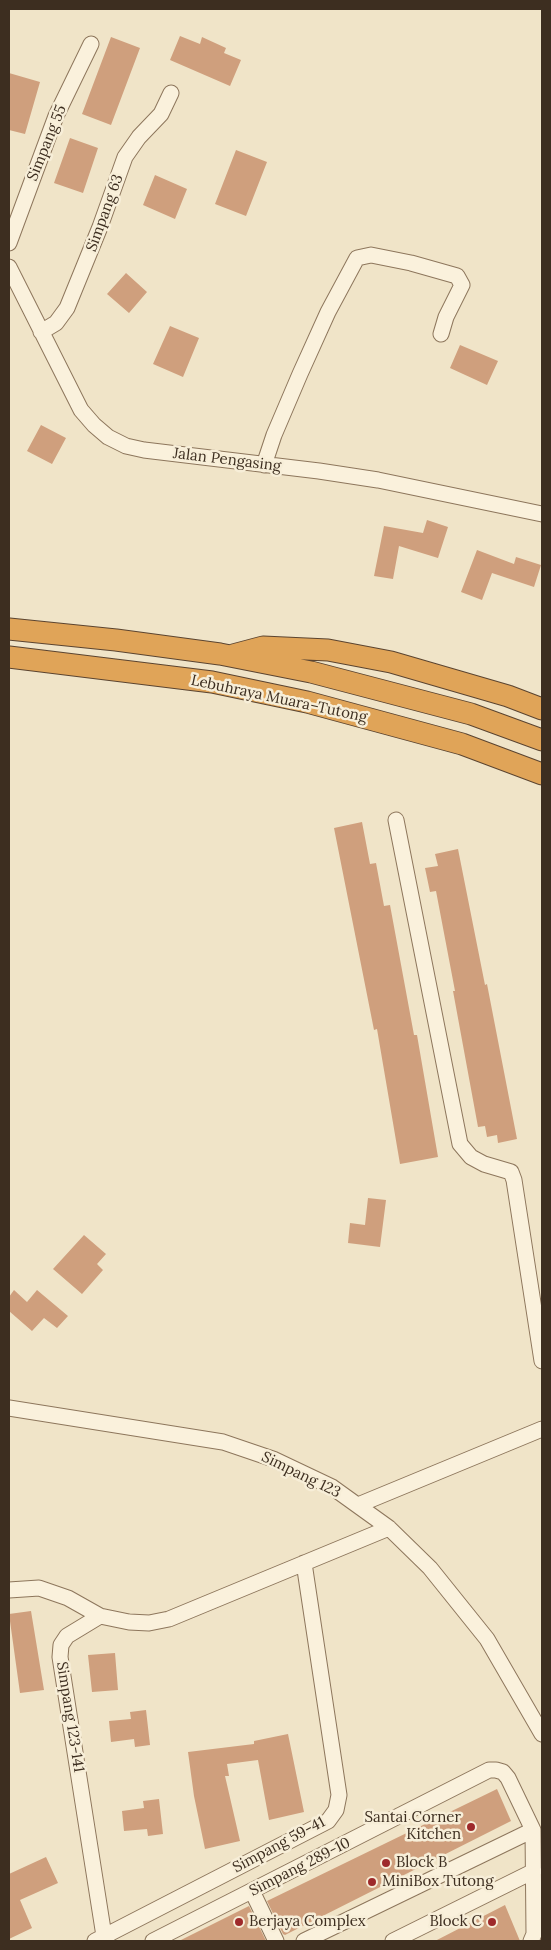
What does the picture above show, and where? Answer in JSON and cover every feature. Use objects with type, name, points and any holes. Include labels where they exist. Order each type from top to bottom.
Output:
[{"type":"highway","name":"Lebuhraya Muara–Tutong","points":[[9,629],[116,640],[228,656],[311,672],[471,714],[542,740]]},
{"type":"highway","points":[[228,656],[263,647],[328,650],[392,662],[508,696],[542,709]]},
{"type":"highway","name":"Lebuhraya Muara–Tutong","points":[[9,656],[212,682],[307,702],[462,744],[542,774]]},
{"type":"street","name":"Simpang 55","points":[[9,243],[56,116],[91,44]]},
{"type":"street","name":"Simpang 63","points":[[41,332],[56,323],[67,308],[100,227],[125,157],[139,137],[161,114],[171,93]]},
{"type":"street","points":[[264,465],[274,435],[308,356],[328,312],[357,258],[371,255],[411,263],[457,276],[462,285],[446,318],[441,334]]},
{"type":"street","name":"Jalan Pengasing","points":[[9,267],[81,410],[108,437],[126,446],[144,450],[378,480],[542,514]]},
{"type":"street","points":[[396,820],[460,1144],[471,1157],[510,1172],[514,1180],[542,1362]]},
{"type":"street","name":"Simpang 123","points":[[9,1408],[223,1442],[273,1459],[332,1487],[389,1528],[430,1568],[481,1632],[542,1734]]},
{"type":"street","points":[[358,1505],[542,1429]]},
{"type":"street","points":[[9,1590],[39,1588],[68,1598],[100,1616],[129,1622],[149,1623],[169,1619],[389,1528]]},
{"type":"street","name":"Simpang 59-41","points":[[102,1939],[328,1821],[336,1810],[339,1795],[304,1563]]},
{"type":"street","name":"Simpang 123-141","points":[[100,1616],[67,1636],[61,1645],[60,1657],[102,1939]]},
{"type":"street","name":"Simpang 289-10","points":[[153,1941],[489,1770],[503,1772],[508,1778],[533,1830],[534,1934],[531,1941]]},
{"type":"street","points":[[304,1941],[533,1830]]},
{"type":"street","points":[[393,1941],[534,1871]]},
{"type":"street","points":[[252,1891],[276,1941]]},
{"type":"building","points":[[180,36],[200,44],[202,37],[226,48],[224,53],[241,60],[230,86],[170,60]]},
{"type":"building","points":[[111,37],[140,48],[111,125],[82,114]]},
{"type":"building","points":[[9,73],[40,82],[25,134],[9,130]]},
{"type":"building","points":[[70,138],[98,148],[83,193],[54,183]]},
{"type":"building","points":[[236,150],[267,162],[246,216],[215,204]]},
{"type":"building","points":[[155,175],[187,189],[175,219],[143,205]]},
{"type":"building","points":[[126,273],[147,292],[129,313],[107,294]]},
{"type":"building","points":[[170,326],[199,338],[183,377],[153,364]]},
{"type":"building","points":[[460,345],[498,361],[487,385],[450,368]]},
{"type":"building","points":[[41,425],[66,438],[52,464],[27,451]]},
{"type":"building","points":[[427,520],[448,527],[438,558],[399,546],[393,579],[374,576],[384,526],[423,533]]},
{"type":"building","points":[[477,550],[514,564],[516,557],[541,565],[534,587],[492,573],[482,600],[461,592]]},
{"type":"building","points":[[362,822],[370,864],[376,863],[384,906],[390,905],[414,1035],[417,1035],[438,1157],[400,1164],[377,1029],[374,1030],[334,828]]},
{"type":"building","points":[[458,849],[485,985],[487,984],[517,1139],[498,1143],[497,1135],[487,1137],[485,1126],[478,1127],[436,891],[430,892],[425,868],[438,866],[435,854]]},
{"type":"building","points":[[368,1198],[386,1200],[380,1247],[348,1243],[350,1223],[365,1225]]},
{"type":"building","points":[[84,1235],[106,1254],[97,1264],[103,1270],[82,1294],[53,1269]]},
{"type":"building","points":[[14,1290],[27,1302],[37,1290],[68,1316],[57,1328],[44,1318],[32,1331],[9,1311],[9,1297]]},
{"type":"building","points":[[31,1611],[44,1690],[20,1693],[9,1614]]},
{"type":"building","points":[[115,1653],[118,1690],[92,1692],[88,1655]]},
{"type":"building","points":[[146,1710],[150,1745],[135,1747],[134,1739],[111,1742],[109,1721],[131,1719],[130,1712]]},
{"type":"building","points":[[288,1734],[304,1812],[269,1820],[258,1760],[227,1764],[229,1776],[225,1776],[240,1841],[205,1849],[194,1796],[188,1752],[254,1744],[254,1741]]},
{"type":"building","name":"Block B","points":[[497,1789],[511,1821],[285,1935],[283,1934],[267,1901]]},
{"type":"building","points":[[159,1799],[163,1834],[148,1836],[147,1829],[124,1831],[122,1811],[144,1808],[143,1801]]},
{"type":"building","points":[[46,1857],[58,1883],[20,1900],[32,1928],[9,1939],[9,1874]]},
{"type":"building","name":"Block C","points":[[505,1905],[520,1941],[435,1941]]},
{"type":"building","name":"Berjaya Complex","points":[[249,1906],[266,1941],[179,1941]]},
{"type":"place","name":"Santai Corner Kitchen","points":[[471,1827]]},
{"type":"place","name":"Block B","points":[[386,1863]]},
{"type":"place","name":"MiniBox Tutong","points":[[372,1882]]},
{"type":"place","name":"Berjaya Complex","points":[[239,1922]]},
{"type":"place","name":"Block C","points":[[492,1922]]}]
